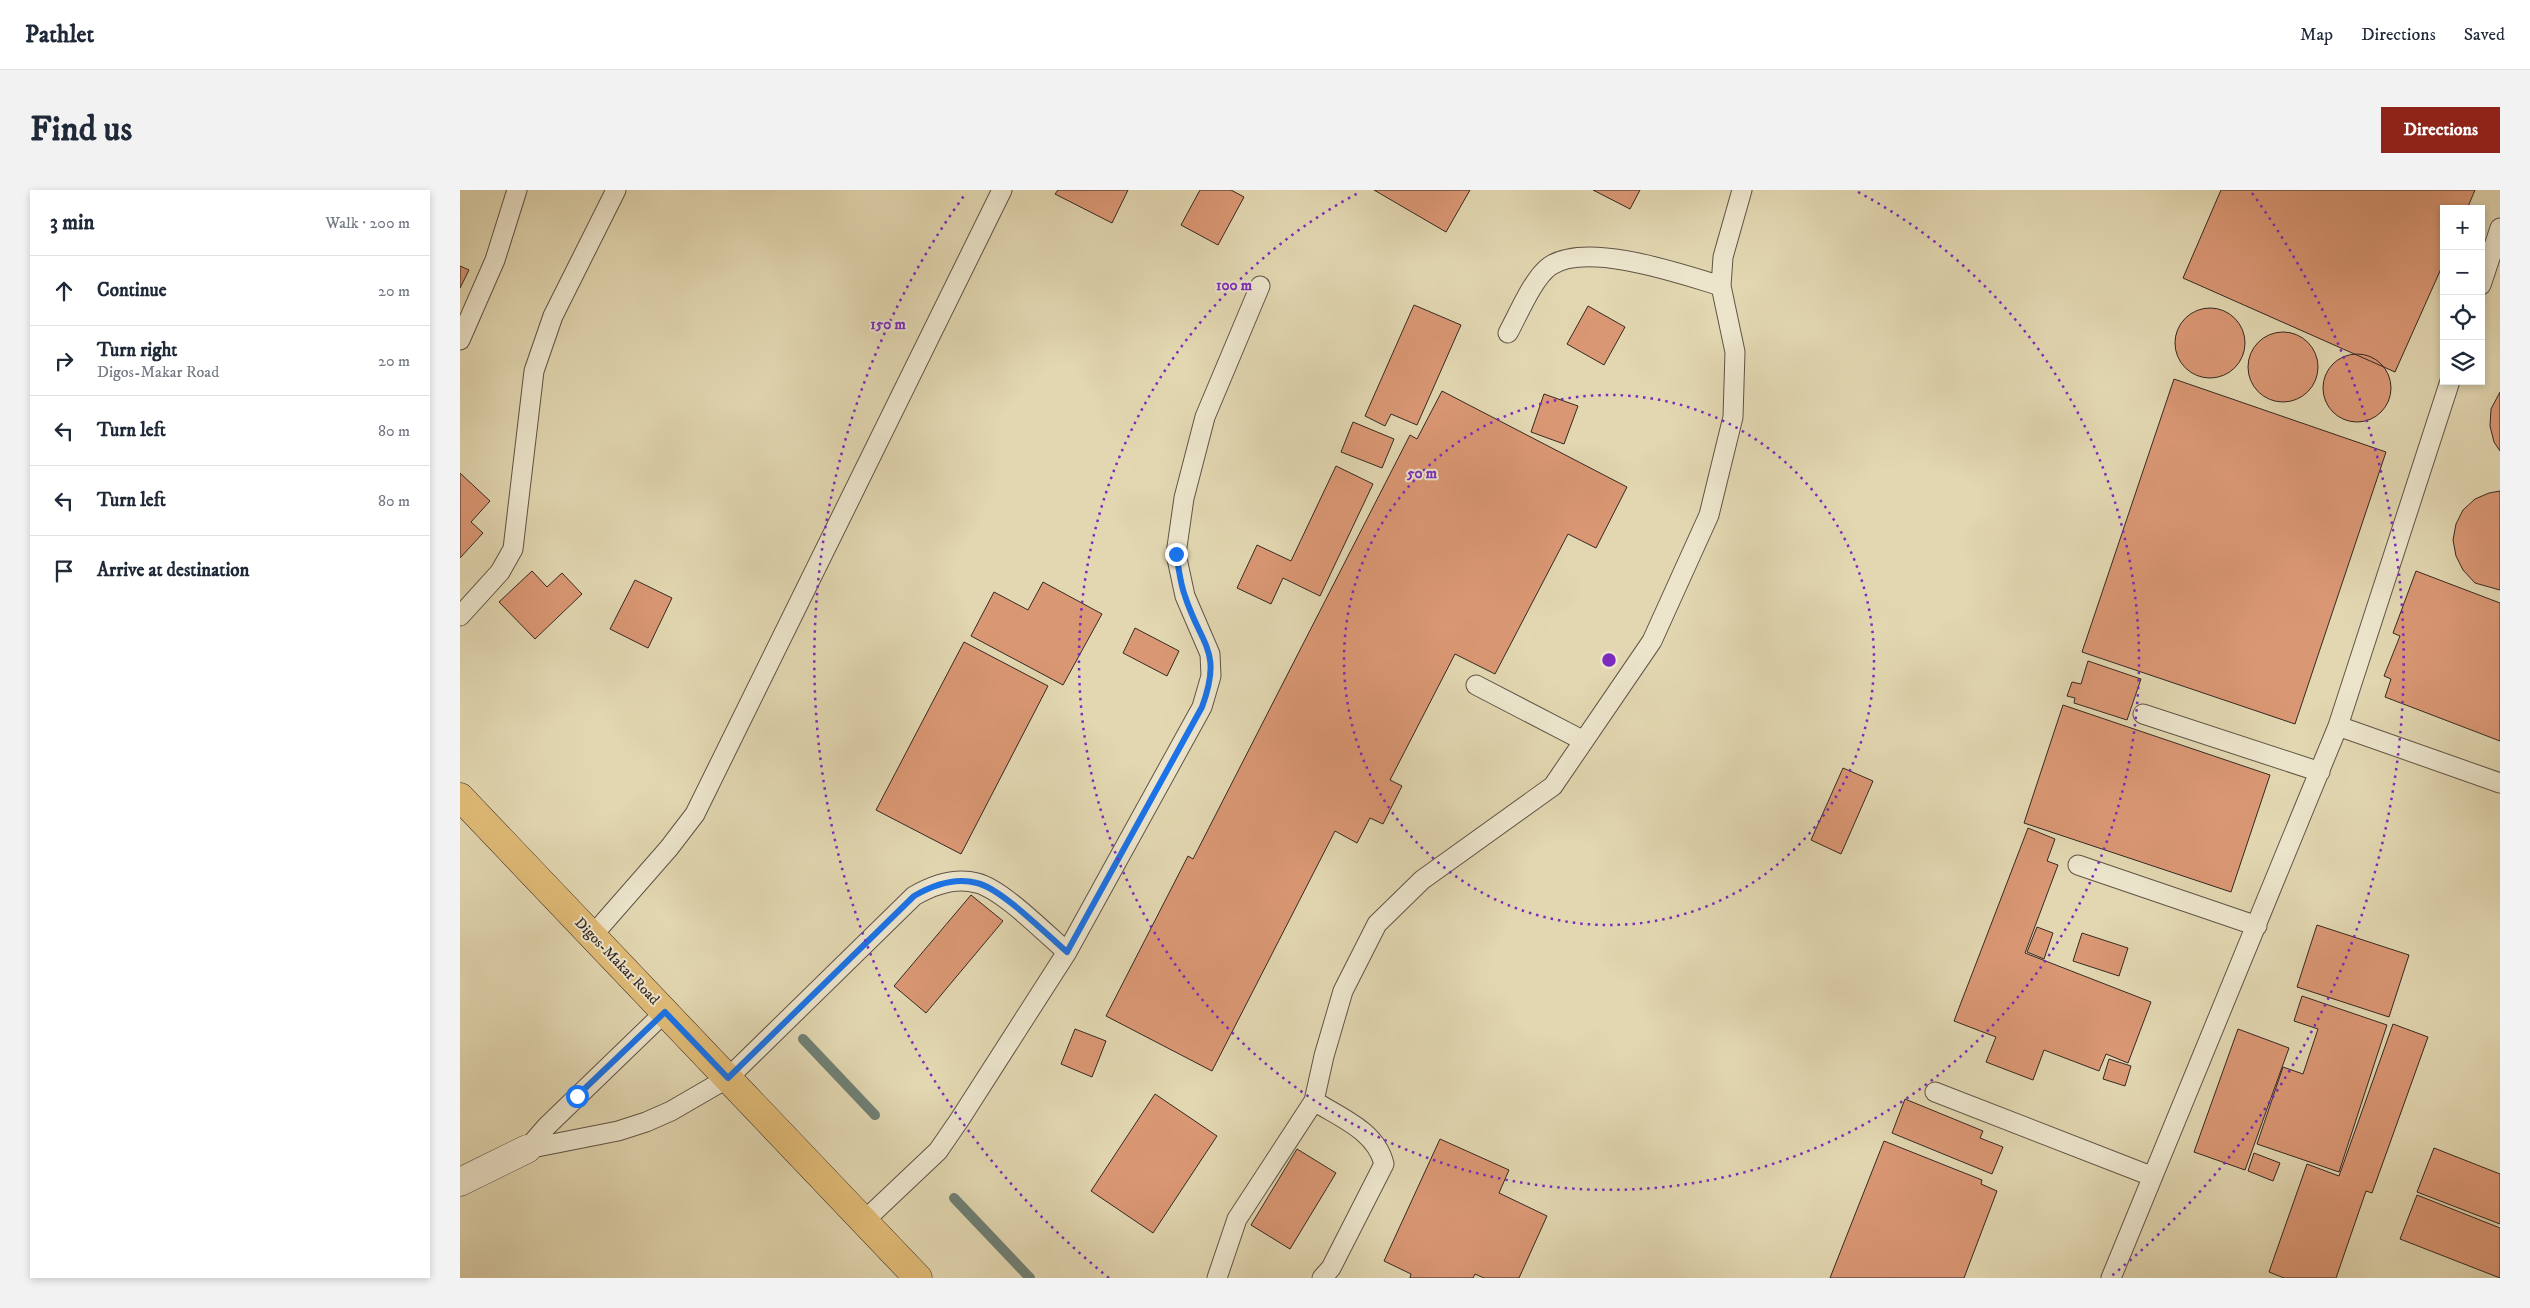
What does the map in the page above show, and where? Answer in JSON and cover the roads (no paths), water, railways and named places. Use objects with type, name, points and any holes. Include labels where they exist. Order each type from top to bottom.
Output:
[{"type":"main road","name":"Digos-Makar Road","points":[[460,797],[918,1278]]},
{"type":"street","points":[[460,1182],[528,1149]]},
{"type":"lane","points":[[460,340],[495,260],[517,190]]},
{"type":"lane","points":[[460,616],[500,572],[513,549],[534,371],[553,316],[616,190]]},
{"type":"lane","points":[[592,936],[669,848],[694,814],[1002,190]]},
{"type":"lane","points":[[1218,1278],[1237,1219],[1314,1101],[1324,1056],[1343,991],[1377,924],[1422,880],[1553,786],[1652,641],[1709,515],[1733,417],[1735,352],[1721,286],[1723,257],[1742,190]]},
{"type":"lane","points":[[2485,273],[2500,228]]},
{"type":"lane","points":[[1508,333],[1536,282],[1550,266],[1571,258],[1605,257],[1641,263],[1721,286]]},
{"type":"lane","points":[[864,1222],[938,1151],[1067,952],[1202,707],[1211,676],[1210,654],[1185,596],[1176,554],[1184,498],[1205,418],[1260,286]]},
{"type":"lane","points":[[2111,1278],[2151,1176],[2257,926],[2338,726],[2449,385]]},
{"type":"lane","points":[[1476,685],[1584,741]]},
{"type":"lane","points":[[2143,714],[2320,772]]},
{"type":"lane","points":[[2338,726],[2500,783]]},
{"type":"lane","points":[[2078,865],[2257,926]]},
{"type":"lane","points":[[528,1149],[618,1131],[646,1122],[671,1111],[728,1078],[914,896],[930,887],[958,881],[978,883],[997,893],[1067,952]]},
{"type":"lane","points":[[528,1149],[547,1126],[665,1012]]},
{"type":"lane","points":[[1935,1092],[2151,1176]]},
{"type":"lane","points":[[1314,1101],[1369,1135],[1380,1150],[1384,1164],[1331,1268],[1322,1278]]},
{"type":"waterway","points":[[803,1039],[875,1115]]},
{"type":"waterway","points":[[954,1198],[1030,1278]]}]
